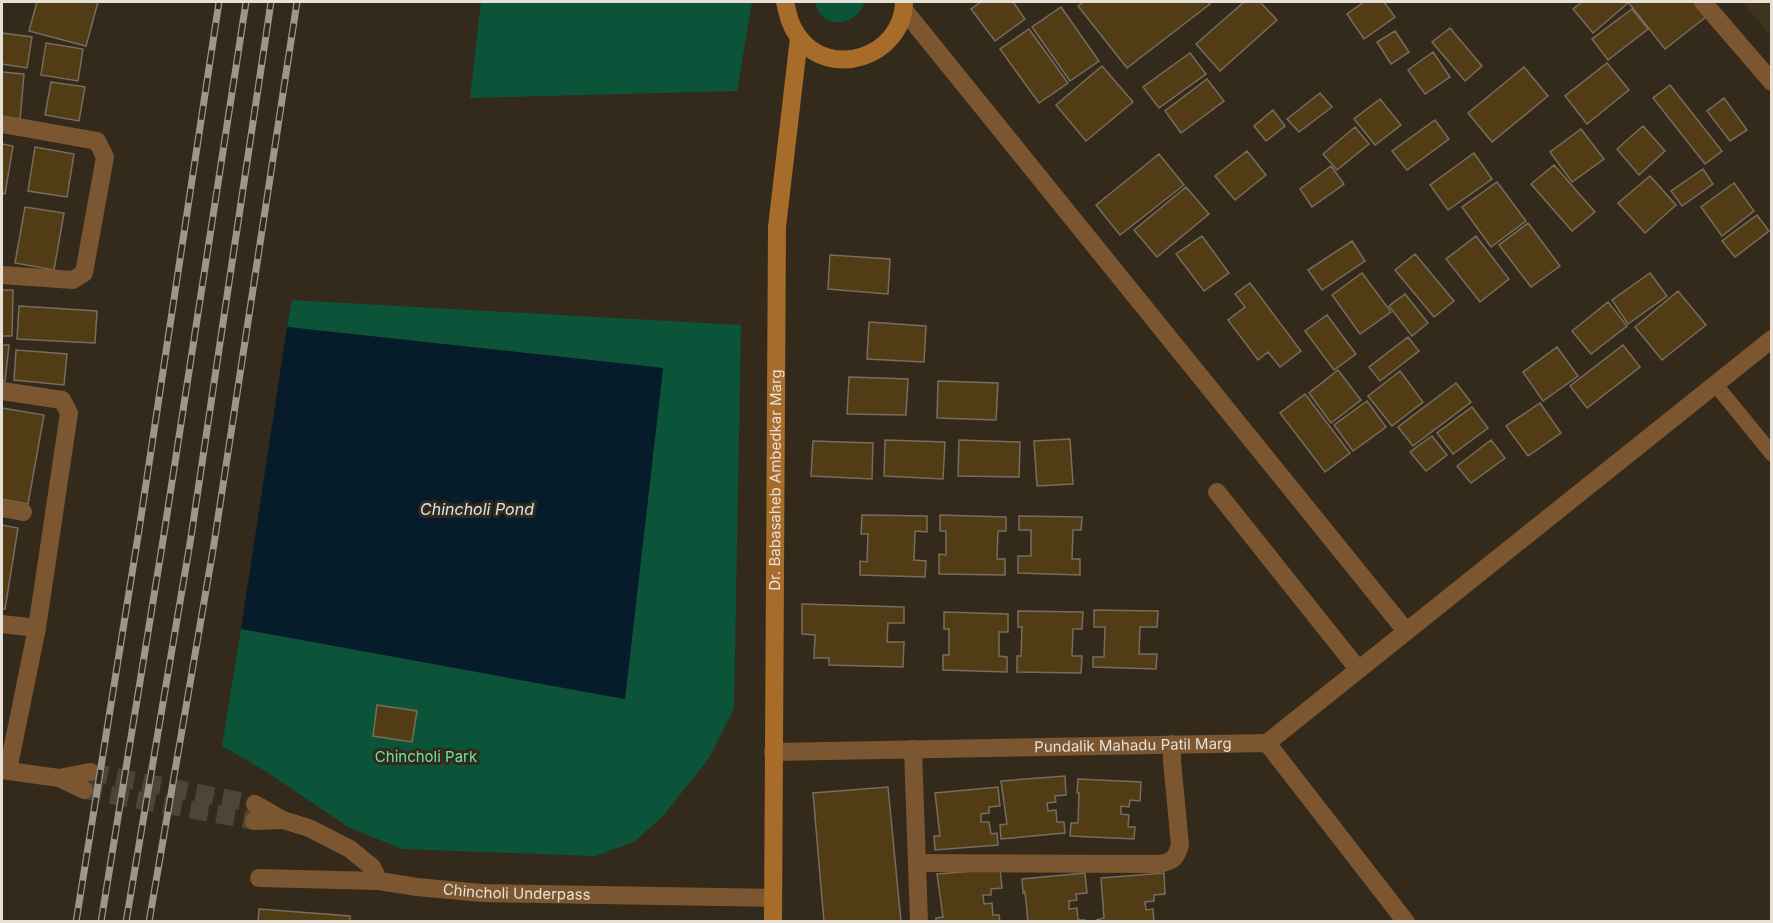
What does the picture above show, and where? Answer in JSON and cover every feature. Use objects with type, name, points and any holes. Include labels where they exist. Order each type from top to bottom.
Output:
[{"type":"main road","points":[[785,2],[789,21],[799,38],[814,51],[833,59],[853,59],[872,54],[887,43],[899,27],[904,6]]},
{"type":"main road","name":"Dr. Babasaheb Ambedkar Marg","points":[[773,921],[777,227],[799,38]]},
{"type":"street","points":[[1703,2],[1772,82]]},
{"type":"street","points":[[904,6],[1406,631]]},
{"type":"street","points":[[2,124],[97,141],[105,157],[84,273],[74,280],[2,275]]},
{"type":"street","points":[[1404,921],[1267,742],[1772,339]]},
{"type":"street","points":[[2,391],[62,400],[69,413],[37,628],[5,770],[87,781]]},
{"type":"street","points":[[1217,492],[1359,669]]},
{"type":"street","points":[[2,508],[24,512]]},
{"type":"street","points":[[2,624],[37,628]]},
{"type":"street","name":"Pundalik Mahadu Patil Marg","points":[[773,752],[1267,742]]},
{"type":"street","points":[[918,863],[1158,864],[1170,862],[1176,857],[1180,845],[1172,744]]},
{"type":"street","points":[[913,749],[919,921]]},
{"type":"street","points":[[255,812],[309,828],[350,849],[372,867],[379,881]]},
{"type":"street","name":"Chincholi Underpass","points":[[259,878],[379,881],[482,893],[773,898]]},
{"type":"lane","points":[[1715,384],[1772,454]]},
{"type":"shaded area","points":[[1742,2],[1771,2],[1771,36]]},
{"type":"green space","points":[[481,2],[752,2],[737,91],[470,98]]},
{"type":"green space","points":[[815,2],[865,2],[861,11],[854,17],[839,22],[824,17]]},
{"type":"green space","name":"Chincholi Park","points":[[292,300],[741,325],[734,708],[709,758],[664,815],[634,842],[595,856],[402,849],[348,827],[267,772],[222,746],[241,629],[625,699],[663,368],[287,327]]},
{"type":"water","name":"Chincholi Pond","points":[[287,327],[663,368],[625,699],[241,629]]},
{"type":"building","points":[[37,2],[98,2],[86,46],[29,31]]},
{"type":"building","points":[[981,2],[1013,2],[1025,19],[995,41],[971,9]]},
{"type":"building","points":[[1083,2],[1208,2],[1210,4],[1127,68],[1078,6]]},
{"type":"building","points":[[1244,2],[1260,2],[1277,20],[1220,71],[1196,44]]},
{"type":"building","points":[[1364,2],[1384,2],[1395,17],[1364,39],[1347,14]]},
{"type":"building","points":[[1582,2],[1628,3],[1593,33],[1573,9]]},
{"type":"building","points":[[1628,2],[1694,2],[1706,17],[1665,49]]},
{"type":"building","points":[[1061,7],[1099,61],[1070,81],[1032,27]]},
{"type":"building","points":[[1632,9],[1648,29],[1608,60],[1592,39]]},
{"type":"building","points":[[1450,28],[1482,66],[1465,81],[1432,42]]},
{"type":"building","points":[[1029,29],[1068,83],[1039,103],[1000,49]]},
{"type":"building","points":[[1395,31],[1409,52],[1391,64],[1377,42]]},
{"type":"building","points":[[2,33],[32,37],[27,68],[2,64]]},
{"type":"building","points":[[46,43],[83,49],[78,81],[41,75]]},
{"type":"building","points":[[1433,52],[1450,77],[1425,94],[1408,70]]},
{"type":"building","points":[[1190,53],[1206,74],[1159,108],[1143,87]]},
{"type":"building","points":[[1607,63],[1629,90],[1587,124],[1565,96]]},
{"type":"building","points":[[1102,66],[1133,102],[1086,141],[1056,105]]},
{"type":"building","points":[[1524,67],[1548,96],[1492,142],[1468,113]]},
{"type":"building","points":[[2,72],[24,74],[20,120],[2,118]]},
{"type":"building","points":[[1207,79],[1224,101],[1181,133],[1165,111]]},
{"type":"building","points":[[51,82],[85,87],[79,121],[45,115]]},
{"type":"building","points":[[1670,85],[1722,151],[1705,164],[1653,98]]},
{"type":"building","points":[[1320,93],[1332,107],[1299,132],[1287,119]]},
{"type":"building","points":[[1724,98],[1747,130],[1730,141],[1707,111]]},
{"type":"building","points":[[1380,99],[1401,125],[1375,145],[1354,119]]},
{"type":"building","points":[[1273,110],[1285,126],[1266,141],[1254,126]]},
{"type":"building","points":[[1435,120],[1449,139],[1407,170],[1392,151]]},
{"type":"building","points":[[1643,126],[1665,151],[1639,175],[1617,149]]},
{"type":"building","points":[[1355,127],[1369,144],[1337,170],[1323,154]]},
{"type":"building","points":[[1581,129],[1604,159],[1572,182],[1550,152]]},
{"type":"building","points":[[2,144],[13,146],[5,194],[2,193]]},
{"type":"building","points":[[35,147],[74,154],[67,197],[28,191]]},
{"type":"building","points":[[1247,151],[1266,175],[1235,200],[1215,176]]},
{"type":"building","points":[[1474,153],[1492,179],[1448,210],[1430,185]]},
{"type":"building","points":[[1159,154],[1184,185],[1120,235],[1096,205]]},
{"type":"building","points":[[1554,165],[1595,212],[1572,231],[1531,184]]},
{"type":"building","points":[[1331,166],[1344,184],[1312,207],[1300,189]]},
{"type":"building","points":[[1703,169],[1713,184],[1682,206],[1671,191]]},
{"type":"building","points":[[1650,176],[1676,205],[1645,233],[1618,203]]},
{"type":"building","points":[[1497,182],[1526,221],[1491,247],[1462,207]]},
{"type":"building","points":[[1734,183],[1754,211],[1722,236],[1701,207]]},
{"type":"building","points":[[1186,187],[1209,214],[1157,257],[1134,230]]},
{"type":"building","points":[[25,207],[64,213],[54,270],[15,263]]},
{"type":"building","points":[[1757,215],[1769,231],[1735,257],[1722,241]]},
{"type":"building","points":[[1528,223],[1560,266],[1531,287],[1499,245]]},
{"type":"building","points":[[1202,236],[1229,273],[1204,291],[1176,254]]},
{"type":"building","points":[[1476,236],[1509,279],[1480,302],[1446,259]]},
{"type":"building","points":[[1352,241],[1365,261],[1322,290],[1308,270]]},
{"type":"building","points":[[1415,254],[1454,301],[1434,317],[1395,270]]},
{"type":"building","points":[[830,255],[890,259],[888,294],[828,289]]},
{"type":"building","points":[[1362,273],[1391,312],[1360,334],[1332,295]]},
{"type":"building","points":[[1650,273],[1667,296],[1628,324],[1612,300]]},
{"type":"building","points":[[1250,283],[1301,351],[1280,367],[1268,352],[1258,360],[1228,320],[1245,307],[1235,294]]},
{"type":"building","points":[[2,290],[13,290],[12,336],[2,336]]},
{"type":"building","points":[[1678,291],[1706,325],[1662,360],[1635,327]]},
{"type":"building","points":[[1405,294],[1428,323],[1412,336],[1389,306]]},
{"type":"building","points":[[1608,302],[1627,326],[1591,354],[1572,331]]},
{"type":"building","points":[[19,306],[97,311],[95,343],[17,339]]},
{"type":"building","points":[[1327,315],[1356,354],[1334,370],[1305,331]]},
{"type":"building","points":[[869,322],[926,326],[924,362],[867,359]]},
{"type":"building","points":[[1408,337],[1419,351],[1380,381],[1369,367]]},
{"type":"building","points":[[2,345],[9,345],[5,381],[2,381]]},
{"type":"building","points":[[1623,345],[1640,367],[1587,408],[1570,386]]},
{"type":"building","points":[[1557,347],[1578,376],[1543,401],[1523,372]]},
{"type":"building","points":[[16,350],[67,354],[64,385],[14,380]]},
{"type":"building","points":[[1338,370],[1361,400],[1331,423],[1309,393]]},
{"type":"building","points":[[1400,371],[1423,402],[1392,426],[1368,396]]},
{"type":"building","points":[[849,377],[908,379],[906,415],[847,414]]},
{"type":"building","points":[[938,381],[998,383],[996,420],[937,418]]},
{"type":"building","points":[[1456,383],[1471,402],[1413,446],[1398,427]]},
{"type":"building","points":[[1305,394],[1350,453],[1325,472],[1280,413]]},
{"type":"building","points":[[1367,401],[1386,427],[1353,451],[1334,425]]},
{"type":"building","points":[[1540,403],[1561,433],[1528,456],[1506,426]]},
{"type":"building","points":[[1472,407],[1488,428],[1453,454],[1437,433]]},
{"type":"building","points":[[2,408],[44,415],[28,504],[2,499]]},
{"type":"building","points":[[1432,436],[1447,455],[1426,471],[1410,452]]},
{"type":"building","points":[[1070,439],[1073,484],[1037,486],[1034,441]]},
{"type":"building","points":[[885,440],[945,442],[943,479],[884,476]]},
{"type":"building","points":[[959,440],[1020,442],[1019,477],[958,476]]},
{"type":"building","points":[[1491,440],[1505,458],[1471,483],[1457,466]]},
{"type":"building","points":[[813,441],[873,443],[872,479],[811,476]]},
{"type":"building","points":[[862,515],[927,516],[927,532],[915,531],[914,560],[926,561],[925,577],[860,575],[860,561],[867,562],[868,534],[861,534]]},
{"type":"building","points":[[940,515],[1006,517],[1006,531],[998,531],[997,559],[1005,559],[1005,575],[939,574],[939,554],[946,555],[946,531],[940,531]]},
{"type":"building","points":[[1019,516],[1082,517],[1081,530],[1073,530],[1072,559],[1080,559],[1080,575],[1018,573],[1018,556],[1031,556],[1031,530],[1019,530]]},
{"type":"building","points":[[2,525],[18,528],[5,609],[2,609]]},
{"type":"building","points":[[802,604],[904,607],[904,623],[888,623],[887,642],[904,642],[903,667],[829,665],[829,658],[814,658],[815,635],[802,634]]},
{"type":"building","points":[[1094,610],[1158,611],[1157,627],[1140,627],[1139,654],[1157,654],[1156,669],[1093,667],[1093,657],[1104,657],[1105,627],[1094,627]]},
{"type":"building","points":[[1018,611],[1083,612],[1082,629],[1073,629],[1072,656],[1082,656],[1081,673],[1017,672],[1017,656],[1021,656],[1022,627],[1018,627]]},
{"type":"building","points":[[944,612],[1008,614],[1008,632],[999,632],[999,656],[1007,657],[1007,672],[943,670],[943,655],[949,655],[949,629],[944,629]]},
{"type":"building","points":[[377,705],[417,711],[412,742],[373,736]]},
{"type":"building","points":[[1065,776],[1066,795],[1055,796],[1056,802],[1047,803],[1048,811],[1056,810],[1057,822],[1064,822],[1065,833],[1001,839],[1000,825],[1007,824],[1001,781]]},
{"type":"building","points":[[1078,779],[1141,782],[1140,801],[1130,800],[1129,807],[1121,806],[1121,814],[1129,815],[1128,827],[1135,827],[1134,839],[1070,836],[1071,823],[1078,823]]},
{"type":"building","points":[[888,787],[901,922],[824,922],[813,793]]},
{"type":"building","points":[[998,787],[1000,806],[989,807],[989,813],[981,814],[981,822],[989,822],[991,834],[997,833],[998,845],[935,850],[934,836],[940,836],[935,793]]},
{"type":"building","points":[[1000,869],[1002,888],[991,889],[991,895],[983,895],[984,904],[992,903],[993,915],[999,915],[1000,922],[936,922],[936,918],[943,917],[937,874]]},
{"type":"building","points":[[1085,873],[1087,893],[1076,894],[1077,900],[1069,901],[1069,909],[1077,908],[1078,920],[1085,920],[1085,922],[1028,922],[1022,879]]},
{"type":"building","points":[[1164,873],[1165,894],[1154,895],[1154,901],[1145,902],[1146,910],[1153,909],[1154,922],[1096,922],[1104,918],[1101,878]]},
{"type":"building","points":[[259,909],[350,916],[350,922],[258,922]]},
{"type":"tunnel","points":[[90,772],[255,804]]},
{"type":"tunnel","points":[[84,790],[254,821]]},
{"type":"railway","points":[[76,922],[139,530],[219,2]]},
{"type":"railway","points":[[101,922],[164,534],[246,2]]},
{"type":"railway","points":[[126,922],[191,537],[271,2]]},
{"type":"railway","points":[[149,922],[214,544],[297,2]]}]
